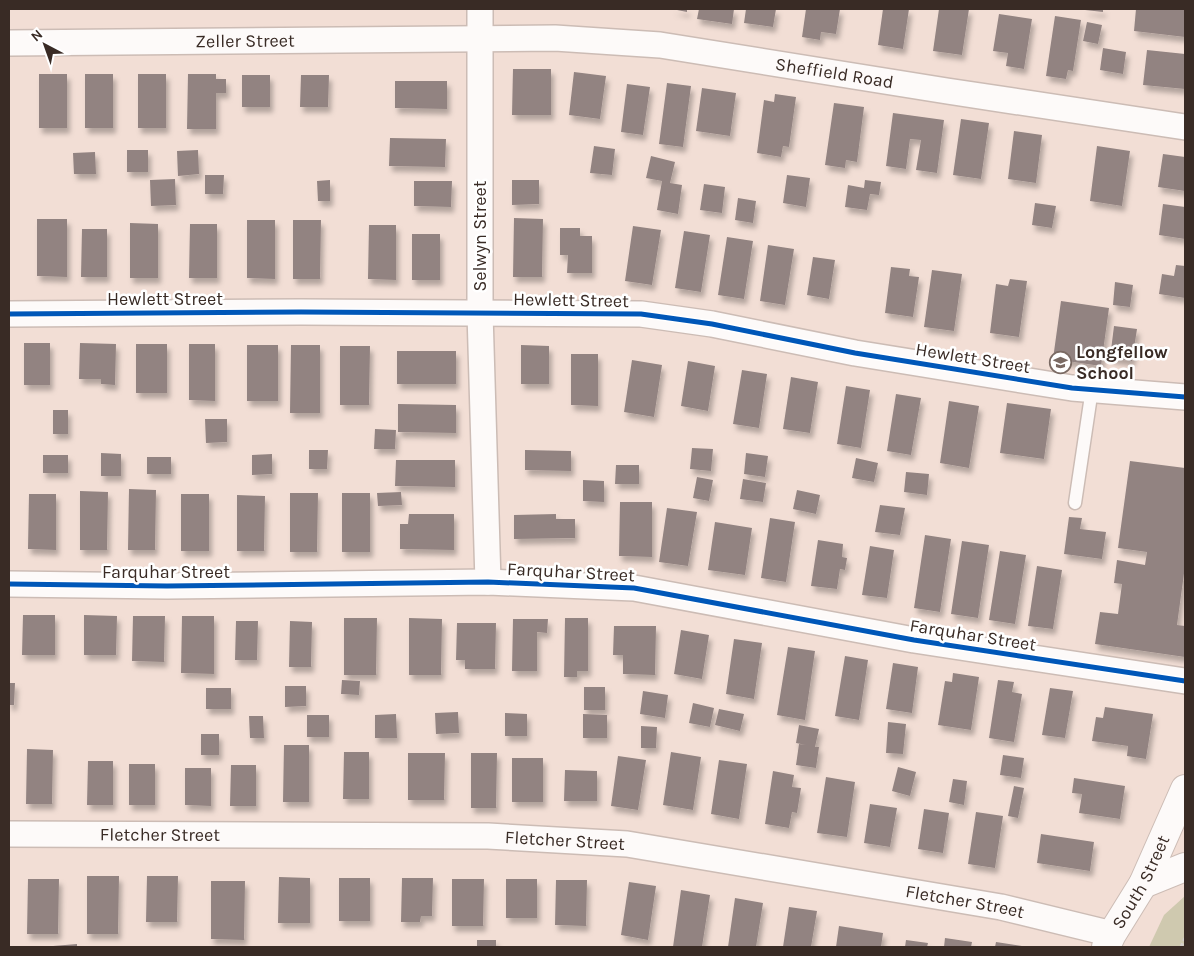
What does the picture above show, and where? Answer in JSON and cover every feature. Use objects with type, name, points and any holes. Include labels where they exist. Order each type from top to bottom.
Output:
[{"type":"street","name":"Selwyn Street","points":[[480,9],[480,313],[488,582]]},
{"type":"street","name":"Sheffield Road","points":[[481,40],[555,38],[660,45],[1185,127]]},
{"type":"street","name":"Zeller Street","points":[[9,42],[481,40]]},
{"type":"street","name":"Hewlett Street","points":[[9,314],[150,312],[641,314],[712,324],[856,353],[1062,386],[1185,397]]},
{"type":"street","name":"Farquhar Street","points":[[9,584],[167,586],[488,582],[634,588],[914,640],[1185,681]]},
{"type":"street","name":"South Street","points":[[1109,940],[1175,832],[1185,789]]},
{"type":"street","name":"Fletcher Street","points":[[9,834],[488,836],[627,844],[1001,907],[1109,940]]},
{"type":"street","points":[[1143,884],[1185,867]]},
{"type":"lane","points":[[1074,503],[1092,390]]},
{"type":"path","points":[[1181,947],[1185,938]]},
{"type":"shaded area","points":[[1185,896],[1185,947],[1149,947],[1164,915]]},
{"type":"building","points":[[672,9],[687,9],[687,12]]},
{"type":"building","points":[[699,9],[734,9],[732,24],[697,19]]},
{"type":"building","points":[[746,9],[776,9],[773,27],[744,23]]},
{"type":"building","points":[[806,9],[840,9],[836,34],[821,32],[820,40],[802,37]]},
{"type":"building","points":[[883,9],[909,9],[903,49],[878,45]]},
{"type":"building","points":[[939,9],[969,9],[962,55],[933,51]]},
{"type":"building","points":[[1103,9],[1103,12],[1085,10]]},
{"type":"building","points":[[1136,9],[1185,9],[1185,37],[1134,31]]},
{"type":"building","points":[[999,14],[1032,19],[1024,69],[1006,66],[1008,53],[993,51]]},
{"type":"building","points":[[1055,16],[1081,20],[1073,71],[1068,70],[1066,79],[1046,76]]},
{"type":"building","points":[[1087,22],[1102,25],[1098,44],[1083,41]]},
{"type":"building","points":[[1103,48],[1126,52],[1123,74],[1100,70]]},
{"type":"building","points":[[1147,50],[1185,54],[1185,89],[1143,85]]},
{"type":"building","points":[[513,69],[551,69],[551,115],[512,115]]},
{"type":"building","points":[[574,72],[606,76],[600,119],[569,115]]},
{"type":"building","points":[[39,74],[67,74],[67,128],[39,128]]},
{"type":"building","points":[[85,74],[113,74],[113,128],[85,128]]},
{"type":"building","points":[[138,74],[166,74],[166,128],[138,128]]},
{"type":"building","points":[[188,74],[216,74],[216,79],[226,79],[226,93],[216,93],[216,129],[187,129]]},
{"type":"building","points":[[242,75],[270,75],[270,107],[242,107]]},
{"type":"building","points":[[301,75],[329,75],[328,107],[300,107]]},
{"type":"building","points":[[395,81],[447,81],[447,109],[395,108]]},
{"type":"building","points":[[667,83],[691,86],[683,147],[659,144]]},
{"type":"building","points":[[627,84],[650,87],[643,135],[621,132]]},
{"type":"building","points":[[702,88],[736,93],[730,136],[696,131]]},
{"type":"building","points":[[775,94],[796,97],[789,147],[783,146],[781,157],[757,153],[764,100],[774,102]]},
{"type":"building","points":[[834,103],[864,107],[857,162],[846,160],[845,168],[825,165]]},
{"type":"building","points":[[893,113],[944,120],[937,173],[916,170],[921,140],[910,139],[906,169],[886,166]]},
{"type":"building","points":[[961,119],[989,123],[981,179],[953,175]]},
{"type":"building","points":[[1014,131],[1042,135],[1036,183],[1008,179]]},
{"type":"building","points":[[390,138],[446,139],[445,167],[389,166]]},
{"type":"building","points":[[594,146],[615,149],[612,175],[590,173]]},
{"type":"building","points":[[1097,146],[1130,151],[1122,206],[1090,201]]},
{"type":"building","points":[[127,150],[148,150],[148,172],[127,172]]},
{"type":"building","points":[[198,150],[199,174],[178,176],[177,151]]},
{"type":"building","points":[[95,152],[96,174],[74,174],[73,153]]},
{"type":"building","points":[[1163,154],[1185,157],[1185,191],[1158,187]]},
{"type":"building","points":[[651,156],[675,162],[670,183],[682,185],[678,214],[657,210],[662,181],[646,178]]},
{"type":"building","points":[[205,175],[224,175],[223,194],[205,194]]},
{"type":"building","points":[[787,175],[810,178],[806,207],[783,203]]},
{"type":"building","points":[[175,179],[176,205],[151,206],[150,180]]},
{"type":"building","points":[[330,180],[330,201],[318,201],[317,181]]},
{"type":"building","points":[[512,180],[539,180],[539,204],[512,205]]},
{"type":"building","points":[[865,180],[881,182],[879,195],[870,194],[867,210],[845,207],[848,185],[864,188]]},
{"type":"building","points":[[414,181],[452,181],[451,207],[414,206]]},
{"type":"building","points":[[704,184],[725,187],[722,213],[700,210]]},
{"type":"building","points":[[738,198],[756,201],[753,223],[735,220]]},
{"type":"building","points":[[1035,203],[1056,206],[1052,228],[1032,225]]},
{"type":"building","points":[[1163,204],[1185,207],[1185,239],[1159,235]]},
{"type":"building","points":[[514,218],[543,219],[542,277],[513,277]]},
{"type":"building","points":[[37,219],[67,219],[67,277],[37,276]]},
{"type":"building","points":[[247,220],[275,220],[275,279],[247,278]]},
{"type":"building","points":[[293,220],[321,220],[320,279],[293,279]]},
{"type":"building","points":[[130,223],[158,224],[158,278],[130,278]]},
{"type":"building","points":[[190,224],[217,224],[217,278],[189,278]]},
{"type":"building","points":[[369,225],[396,225],[396,280],[368,279]]},
{"type":"building","points":[[633,226],[661,230],[652,285],[625,281]]},
{"type":"building","points":[[560,228],[580,228],[580,236],[592,236],[592,273],[567,273],[568,255],[560,255]]},
{"type":"building","points":[[82,229],[107,229],[107,277],[81,277]]},
{"type":"building","points":[[684,231],[710,235],[701,292],[675,288]]},
{"type":"building","points":[[412,234],[440,234],[440,280],[412,280]]},
{"type":"building","points":[[727,237],[753,241],[744,299],[718,295]]},
{"type":"building","points":[[768,245],[794,249],[785,305],[760,301]]},
{"type":"building","points":[[813,257],[835,260],[829,299],[807,295]]},
{"type":"building","points":[[1176,265],[1185,266],[1185,298],[1159,294],[1162,274],[1174,276]]},
{"type":"building","points":[[891,267],[910,269],[909,276],[919,277],[913,317],[885,313]]},
{"type":"building","points":[[932,270],[962,274],[954,331],[924,327]]},
{"type":"building","points":[[1010,279],[1027,281],[1019,337],[990,333],[996,284],[1008,286]]},
{"type":"building","points":[[1115,282],[1133,285],[1130,307],[1113,305]]},
{"type":"building","points":[[1061,301],[1109,308],[1101,366],[1053,359]]},
{"type":"building","points":[[1114,326],[1137,329],[1132,361],[1110,358]]},
{"type":"building","points":[[24,343],[50,343],[50,385],[24,385]]},
{"type":"building","points":[[80,343],[116,344],[115,385],[101,384],[101,379],[79,379]]},
{"type":"building","points":[[136,344],[167,344],[167,393],[136,393]]},
{"type":"building","points":[[189,344],[215,344],[215,401],[189,400]]},
{"type":"building","points":[[247,345],[278,345],[278,401],[247,401]]},
{"type":"building","points":[[291,345],[320,345],[320,413],[290,413]]},
{"type":"building","points":[[521,345],[549,346],[549,384],[521,384]]},
{"type":"building","points":[[340,346],[370,346],[369,405],[340,405]]},
{"type":"building","points":[[397,351],[456,351],[456,384],[397,384]]},
{"type":"building","points":[[571,354],[598,354],[598,406],[571,405]]},
{"type":"building","points":[[632,360],[662,365],[654,417],[624,412]]},
{"type":"building","points":[[688,361],[715,366],[708,411],[681,406]]},
{"type":"building","points":[[742,370],[767,374],[759,428],[733,424]]},
{"type":"building","points":[[791,377],[818,382],[810,433],[783,429]]},
{"type":"building","points":[[846,386],[870,390],[861,448],[837,444]]},
{"type":"building","points":[[896,394],[921,398],[911,455],[887,451]]},
{"type":"building","points":[[949,401],[979,406],[969,468],[940,463]]},
{"type":"building","points":[[1007,403],[1051,409],[1044,459],[1000,453]]},
{"type":"building","points":[[398,404],[456,405],[456,433],[398,432]]},
{"type":"building","points":[[53,410],[68,410],[68,434],[53,434]]},
{"type":"building","points":[[205,419],[227,419],[227,442],[206,443]]},
{"type":"building","points":[[375,429],[396,430],[395,449],[374,449]]},
{"type":"building","points":[[692,448],[713,449],[711,471],[690,469]]},
{"type":"building","points":[[309,450],[328,450],[327,469],[309,469]]},
{"type":"building","points":[[525,450],[571,451],[571,471],[525,470]]},
{"type":"building","points":[[101,453],[121,454],[121,476],[101,476]]},
{"type":"building","points":[[746,453],[768,456],[765,477],[744,474]]},
{"type":"building","points":[[272,454],[272,474],[252,475],[252,455]]},
{"type":"building","points":[[43,455],[68,455],[68,473],[43,473]]},
{"type":"building","points":[[147,457],[171,457],[171,474],[147,474]]},
{"type":"building","points":[[856,458],[878,463],[874,482],[852,478]]},
{"type":"building","points":[[396,460],[455,460],[455,487],[395,486]]},
{"type":"building","points":[[1130,461],[1185,468],[1185,566],[1177,625],[1185,626],[1185,657],[1095,644],[1100,612],[1118,614],[1122,584],[1114,583],[1117,560],[1145,565],[1147,552],[1118,548]]},
{"type":"building","points":[[616,465],[639,465],[639,484],[615,484]]},
{"type":"building","points":[[906,472],[929,474],[927,495],[904,492]]},
{"type":"building","points":[[697,477],[713,480],[709,501],[693,498]]},
{"type":"building","points":[[743,479],[766,483],[763,502],[740,499]]},
{"type":"building","points":[[583,480],[604,481],[604,502],[583,501]]},
{"type":"building","points":[[129,489],[156,490],[155,550],[128,550]]},
{"type":"building","points":[[797,490],[820,495],[816,514],[793,509]]},
{"type":"building","points":[[80,491],[108,492],[107,550],[80,550]]},
{"type":"building","points":[[401,492],[402,505],[378,506],[377,493]]},
{"type":"building","points":[[290,493],[318,493],[317,552],[290,552]]},
{"type":"building","points":[[342,493],[370,493],[370,552],[342,552]]},
{"type":"building","points":[[29,494],[56,494],[56,550],[28,549]]},
{"type":"building","points":[[181,494],[209,494],[209,551],[181,551]]},
{"type":"building","points":[[237,495],[265,496],[264,551],[237,551]]},
{"type":"building","points":[[620,502],[652,502],[652,557],[619,556]]},
{"type":"building","points":[[880,505],[905,508],[900,535],[875,532]]},
{"type":"building","points":[[667,508],[697,512],[688,566],[659,562]]},
{"type":"building","points":[[409,514],[454,514],[454,550],[400,549],[400,524],[408,524]]},
{"type":"building","points":[[556,514],[556,519],[575,519],[575,538],[514,539],[514,515]]},
{"type":"building","points":[[1069,517],[1082,518],[1080,529],[1106,532],[1102,559],[1064,554]]},
{"type":"building","points":[[770,518],[795,522],[786,582],[761,578]]},
{"type":"building","points":[[715,522],[752,528],[745,575],[708,570]]},
{"type":"building","points":[[925,535],[951,539],[940,612],[914,608]]},
{"type":"building","points":[[818,540],[843,544],[842,557],[847,558],[845,570],[840,569],[837,589],[811,586]]},
{"type":"building","points":[[962,541],[989,545],[978,618],[951,614]]},
{"type":"building","points":[[870,546],[894,550],[887,598],[862,595]]},
{"type":"building","points":[[1000,551],[1026,555],[1015,624],[989,620]]},
{"type":"building","points":[[1037,566],[1062,570],[1053,629],[1028,626]]},
{"type":"building","points":[[23,615],[55,615],[55,655],[22,655]]},
{"type":"building","points":[[84,615],[117,616],[116,655],[84,655]]},
{"type":"building","points":[[133,616],[165,616],[164,662],[132,661]]},
{"type":"building","points":[[182,616],[214,616],[214,674],[181,673]]},
{"type":"building","points":[[344,618],[377,618],[376,675],[344,675]]},
{"type":"building","points":[[409,618],[442,619],[441,675],[409,675]]},
{"type":"building","points":[[565,618],[588,618],[588,671],[577,671],[577,677],[564,677]]},
{"type":"building","points":[[513,619],[548,619],[547,633],[537,632],[537,671],[512,671]]},
{"type":"building","points":[[236,621],[258,621],[257,660],[235,660]]},
{"type":"building","points":[[290,621],[312,622],[311,667],[289,667]]},
{"type":"building","points":[[457,623],[496,623],[495,669],[465,669],[465,660],[456,660]]},
{"type":"building","points":[[614,626],[656,626],[655,675],[623,674],[623,655],[613,655]]},
{"type":"building","points":[[681,630],[709,635],[702,679],[674,674]]},
{"type":"building","points":[[734,639],[762,643],[754,699],[726,694]]},
{"type":"building","points":[[788,647],[815,651],[805,720],[777,715]]},
{"type":"building","points":[[845,656],[868,660],[859,720],[835,716]]},
{"type":"building","points":[[893,663],[918,667],[912,713],[886,709]]},
{"type":"building","points":[[953,673],[979,677],[971,730],[938,725],[945,681],[952,682]]},
{"type":"building","points":[[342,680],[360,681],[359,695],[341,694]]},
{"type":"building","points":[[998,680],[1014,682],[1012,692],[1022,694],[1014,742],[989,738]]},
{"type":"building","points":[[9,683],[15,683],[14,705],[9,705]]},
{"type":"building","points":[[285,686],[306,686],[306,706],[285,707]]},
{"type":"building","points":[[584,687],[605,687],[605,710],[584,710]]},
{"type":"building","points":[[206,688],[231,688],[231,709],[206,709]]},
{"type":"building","points":[[1050,688],[1073,691],[1065,738],[1042,735]]},
{"type":"building","points":[[643,691],[668,695],[665,718],[640,714]]},
{"type":"building","points":[[693,703],[714,708],[710,727],[689,723]]},
{"type":"building","points":[[1105,707],[1153,714],[1146,759],[1127,756],[1128,746],[1092,741],[1096,717],[1103,718]]},
{"type":"building","points":[[719,709],[744,714],[740,731],[715,725]]},
{"type":"building","points":[[458,712],[459,733],[436,734],[435,713]]},
{"type":"building","points":[[505,713],[527,714],[527,736],[505,736]]},
{"type":"building","points":[[396,714],[397,738],[375,738],[375,715]]},
{"type":"building","points":[[583,714],[607,715],[607,738],[583,738]]},
{"type":"building","points":[[307,715],[329,715],[329,737],[307,737]]},
{"type":"building","points":[[249,716],[263,716],[264,738],[250,738]]},
{"type":"building","points":[[888,722],[906,724],[903,754],[886,753]]},
{"type":"building","points":[[799,725],[819,729],[815,747],[819,747],[816,768],[796,765],[799,744],[806,745],[796,743]]},
{"type":"building","points":[[641,726],[657,727],[656,748],[641,748]]},
{"type":"building","points":[[201,734],[219,734],[219,755],[201,755]]},
{"type":"building","points":[[284,745],[309,745],[309,802],[283,802]]},
{"type":"building","points":[[27,749],[53,750],[52,804],[26,804]]},
{"type":"building","points":[[344,752],[369,752],[369,799],[343,799]]},
{"type":"building","points":[[671,752],[701,757],[693,810],[663,805]]},
{"type":"building","points":[[408,753],[445,753],[444,800],[408,800]]},
{"type":"building","points":[[471,753],[497,753],[496,808],[471,808]]},
{"type":"building","points":[[1003,755],[1024,758],[1021,778],[1000,775]]},
{"type":"building","points":[[618,756],[646,760],[638,810],[611,806]]},
{"type":"building","points":[[512,758],[543,758],[543,802],[512,802]]},
{"type":"building","points":[[719,760],[747,764],[739,819],[711,814]]},
{"type":"building","points":[[88,761],[113,761],[113,805],[87,805]]},
{"type":"building","points":[[129,764],[155,764],[155,805],[129,805]]},
{"type":"building","points":[[231,765],[256,765],[256,806],[230,806]]},
{"type":"building","points":[[898,767],[916,772],[910,796],[892,791]]},
{"type":"building","points":[[185,768],[211,768],[211,806],[185,805]]},
{"type":"building","points":[[565,770],[597,771],[597,801],[564,801]]},
{"type":"building","points":[[773,771],[794,775],[792,787],[801,788],[797,813],[792,812],[789,828],[765,824]]},
{"type":"building","points":[[826,777],[855,782],[847,837],[817,833]]},
{"type":"building","points":[[1074,778],[1125,786],[1120,819],[1079,813],[1082,794],[1072,793]]},
{"type":"building","points":[[953,779],[967,781],[964,805],[949,802]]},
{"type":"building","points":[[1014,786],[1024,788],[1018,818],[1008,816]]},
{"type":"building","points":[[870,804],[897,808],[890,847],[864,843]]},
{"type":"building","points":[[924,809],[949,813],[943,853],[918,849]]},
{"type":"building","points":[[976,812],[1003,816],[995,868],[968,864]]},
{"type":"building","points":[[1041,834],[1094,842],[1090,871],[1037,863]]},
{"type":"building","points":[[87,876],[119,876],[118,934],[87,934]]},
{"type":"building","points":[[147,876],[178,876],[177,922],[146,922]]},
{"type":"building","points":[[279,877],[310,878],[310,923],[278,923]]},
{"type":"building","points":[[339,878],[370,878],[370,921],[339,921]]},
{"type":"building","points":[[402,878],[433,878],[432,916],[421,916],[420,922],[401,922]]},
{"type":"building","points":[[28,879],[59,879],[58,934],[27,934]]},
{"type":"building","points":[[452,879],[484,879],[483,926],[452,926]]},
{"type":"building","points":[[506,879],[537,879],[537,918],[506,918]]},
{"type":"building","points":[[556,880],[587,880],[586,926],[555,925]]},
{"type":"building","points":[[211,881],[245,881],[244,940],[211,939]]},
{"type":"building","points":[[629,882],[656,886],[648,940],[621,935]]},
{"type":"building","points":[[681,890],[710,895],[702,947],[673,947]]},
{"type":"building","points":[[735,898],[763,903],[756,947],[728,947]]},
{"type":"building","points":[[789,907],[817,911],[811,947],[783,947]]},
{"type":"building","points":[[839,926],[883,933],[881,947],[836,947]]},
{"type":"building","points":[[945,938],[972,942],[971,947],[944,947]]},
{"type":"building","points":[[477,940],[496,940],[496,947],[477,947]]},
{"type":"building","points":[[906,940],[928,943],[927,947],[905,947]]},
{"type":"building","points":[[996,942],[1022,946],[1022,947],[995,947]]},
{"type":"building","points":[[77,944],[77,947],[53,947],[53,946]]},
{"type":"cycle path","points":[[9,314],[301,312],[641,314],[712,324],[855,353],[1072,388],[1185,397]]},
{"type":"cycle path","points":[[9,584],[167,586],[488,582],[634,588],[914,640],[1185,681]]},
{"type":"place","name":"Longfellow School","points":[[1060,362]]}]
